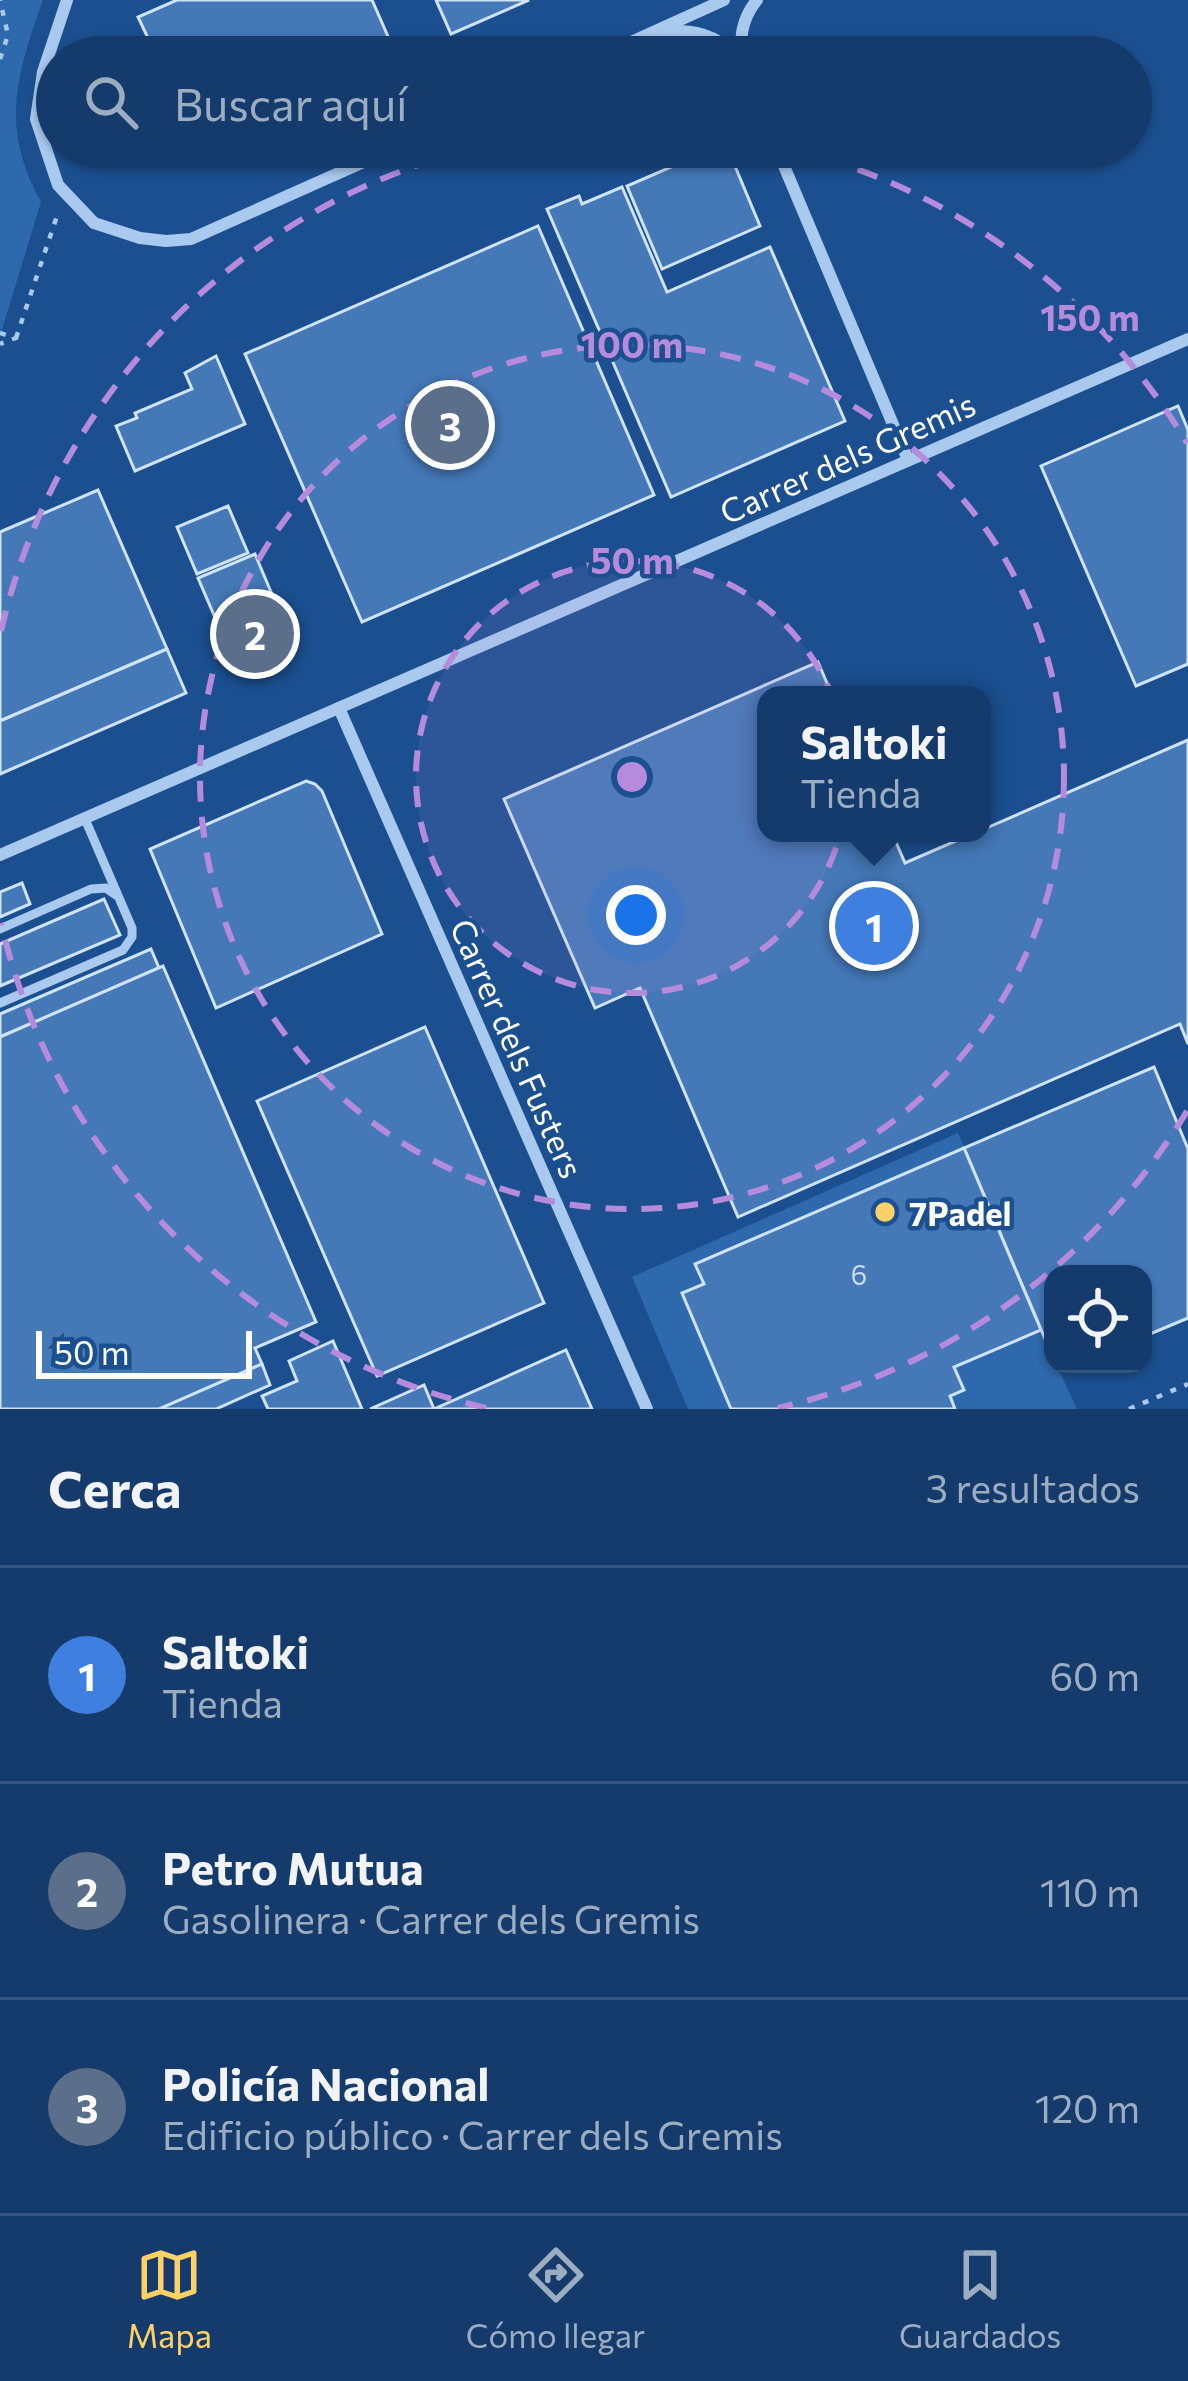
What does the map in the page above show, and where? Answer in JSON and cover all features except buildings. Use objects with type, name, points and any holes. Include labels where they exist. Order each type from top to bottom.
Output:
[{"type":"street","points":[[55,36],[67,0]]},
{"type":"street","points":[[645,36],[724,0]]},
{"type":"street","points":[[741,36],[748,11],[757,0]]},
{"type":"street","points":[[656,31],[709,36]]},
{"type":"street","points":[[52,168],[58,185],[94,224],[166,241],[191,239],[350,168]]},
{"type":"street","points":[[785,168],[908,460]]},
{"type":"street","name":"Carrer dels Gremis","points":[[0,855],[1188,339]]},
{"type":"street","name":"Carrer dels Fusters","points":[[339,709],[647,1409]]},
{"type":"lane","points":[[0,1003],[123,950],[133,937],[85,819]]},
{"type":"lane","points":[[0,929],[92,889],[106,887],[119,899]]},
{"type":"path","points":[[0,0],[8,35],[0,59]]},
{"type":"path","points":[[16,338],[58,210]]},
{"type":"path","points":[[0,333],[16,338]]},
{"type":"path","points":[[0,344],[16,338]]},
{"type":"path","points":[[1129,1409],[1188,1384]]},
{"type":"shaded area","points":[[0,0],[43,0],[16,101],[20,149],[41,202],[0,336]]},
{"type":"shaded area","name":"7Padel","points":[[958,1133],[1044,1336],[1044,1373],[1060,1373],[1077,1409],[688,1409],[632,1277]]},
{"type":"place","name":"Policía Nacional","points":[[450,425]]},
{"type":"place","name":"Petro Mutua","points":[[255,634]]},
{"type":"place","name":"Saltoki","points":[[874,926]]},
{"type":"place","name":"7Padel","points":[[885,1212]]}]
